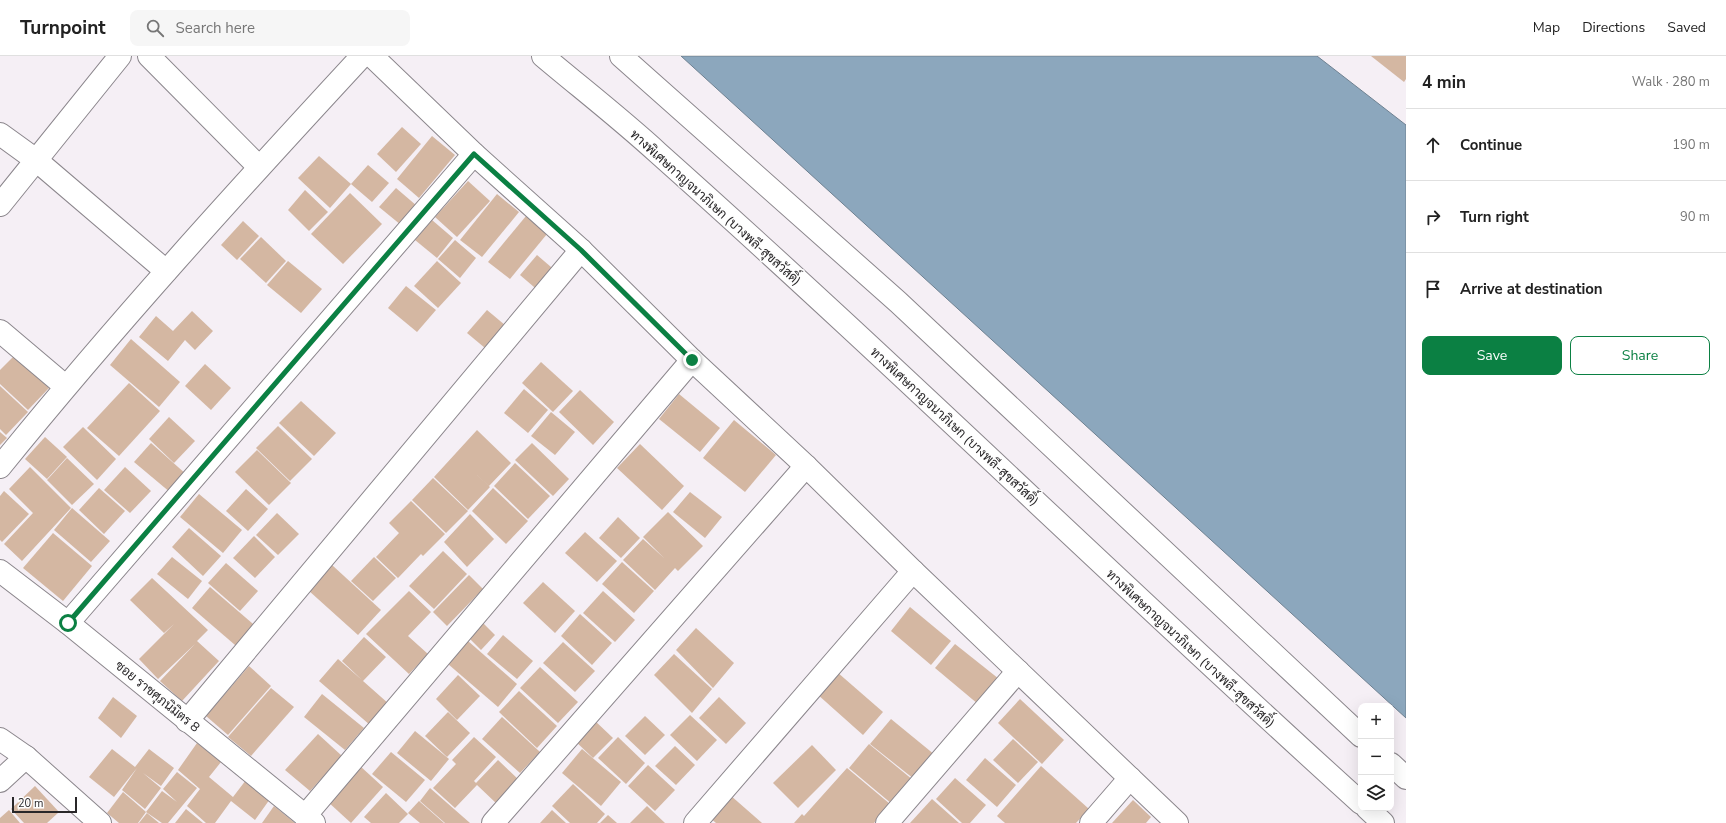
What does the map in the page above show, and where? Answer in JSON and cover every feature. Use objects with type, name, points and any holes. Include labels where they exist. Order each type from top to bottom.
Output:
[{"type":"main road","points":[[0,205],[120,56]]},
{"type":"main road","points":[[149,56],[260,167]]},
{"type":"main road","points":[[0,467],[65,386],[166,271],[362,56]]},
{"type":"main road","points":[[372,56],[474,154],[581,250],[692,360],[806,466],[913,571],[1178,823]]},
{"type":"main road","name":"ทางพิเศษกาญจนาภิเษก (บางพลี-สุขสวัสดิ์)","points":[[543,56],[656,151],[864,342],[1260,712],[1358,800]]},
{"type":"main road","points":[[621,56],[898,302],[1358,733]]},
{"type":"main road","points":[[0,134],[36,160],[166,271]]},
{"type":"main road","points":[[68,623],[474,154]]},
{"type":"main road","points":[[187,721],[581,250]]},
{"type":"main road","points":[[0,331],[65,386]]},
{"type":"main road","points":[[309,819],[692,360]]},
{"type":"main road","points":[[493,823],[806,466]]},
{"type":"main road","name":"ซอย ราชศุภนิมิตร 8","points":[[0,571],[68,623],[309,819]]},
{"type":"main road","points":[[695,823],[913,571]]},
{"type":"main road","points":[[887,823],[1018,671]]},
{"type":"main road","points":[[0,739],[26,757],[100,823]]},
{"type":"main road","points":[[0,781],[26,757]]},
{"type":"main road","points":[[1394,767],[1406,778]]},
{"type":"main road","points":[[1091,823],[1130,778]]},
{"type":"main road","points":[[1370,811],[1383,823]]},
{"type":"water","points":[[681,56],[1317,56],[1406,125],[1406,718],[1394,707],[1394,703],[1390,703]]},
{"type":"building","points":[[1371,56],[1406,56],[1406,79],[1404,82]]},
{"type":"building","points":[[402,127],[421,144],[396,172],[377,154]]},
{"type":"building","points":[[432,136],[455,155],[419,198],[397,179]]},
{"type":"building","points":[[319,156],[351,184],[330,208],[298,178]]},
{"type":"building","points":[[368,165],[389,183],[372,202],[351,184]]},
{"type":"building","points":[[468,181],[490,201],[457,237],[435,217]]},
{"type":"building","points":[[396,188],[417,206],[401,225],[379,207]]},
{"type":"building","points":[[305,190],[328,212],[309,231],[288,210]]},
{"type":"building","points":[[350,193],[382,224],[343,264],[311,234]]},
{"type":"building","points":[[497,194],[519,212],[482,257],[460,240]]},
{"type":"building","points":[[526,216],[547,234],[510,279],[488,262]]},
{"type":"building","points":[[432,220],[453,238],[437,258],[415,240]]},
{"type":"building","points":[[243,221],[259,236],[237,260],[221,245]]},
{"type":"building","points":[[261,237],[286,261],[266,283],[240,259]]},
{"type":"building","points":[[455,240],[476,258],[460,278],[438,259]]},
{"type":"building","points":[[537,255],[558,273],[541,293],[520,275]]},
{"type":"building","points":[[288,261],[322,289],[301,313],[267,285]]},
{"type":"building","points":[[437,261],[461,283],[438,308],[414,286]]},
{"type":"building","points":[[406,286],[436,310],[417,332],[388,308]]},
{"type":"building","points":[[487,310],[511,330],[491,353],[467,333]]},
{"type":"building","points":[[192,311],[213,331],[195,350],[185,340],[168,361],[139,337],[156,316],[173,331]]},
{"type":"building","points":[[131,339],[180,382],[159,407],[110,365]]},
{"type":"building","points":[[15,355],[49,388],[28,410],[0,384],[0,370]]},
{"type":"building","points":[[541,362],[573,391],[553,412],[522,383]]},
{"type":"building","points":[[205,364],[231,388],[211,410],[185,386]]},
{"type":"building","points":[[129,383],[160,411],[119,456],[87,428]]},
{"type":"building","points":[[0,386],[28,412],[6,435],[0,429]]},
{"type":"building","points":[[524,389],[548,410],[528,433],[504,413]]},
{"type":"building","points":[[580,390],[614,422],[593,445],[559,412]]},
{"type":"building","points":[[679,394],[720,428],[700,452],[659,419]]},
{"type":"building","points":[[301,401],[336,433],[314,456],[279,423]]},
{"type":"building","points":[[551,412],[575,432],[555,455],[531,436]]},
{"type":"building","points":[[169,417],[195,441],[174,463],[149,439]]},
{"type":"building","points":[[734,420],[776,455],[745,492],[703,458]]},
{"type":"building","points":[[278,426],[312,459],[290,481],[256,448]]},
{"type":"building","points":[[83,427],[116,459],[97,480],[63,447]]},
{"type":"building","points":[[477,430],[511,463],[489,486],[466,465],[490,487],[468,510],[434,477]]},
{"type":"building","points":[[0,432],[7,438],[0,445]]},
{"type":"building","points":[[45,437],[67,457],[47,479],[25,459]]},
{"type":"building","points":[[151,443],[187,475],[171,493],[134,462]]},
{"type":"building","points":[[532,443],[569,479],[553,496],[515,460]]},
{"type":"building","points":[[640,444],[684,486],[662,510],[617,468]]},
{"type":"building","points":[[257,450],[291,483],[269,505],[235,472]]},
{"type":"building","points":[[67,458],[94,484],[72,505],[47,480]]},
{"type":"building","points":[[515,463],[550,496],[528,519],[494,486]]},
{"type":"building","points":[[30,467],[71,508],[22,561],[4,544],[33,513],[9,489]]},
{"type":"building","points":[[125,467],[151,491],[130,513],[104,490]]},
{"type":"building","points":[[433,478],[468,511],[446,533],[412,500]]},
{"type":"building","points":[[99,488],[125,511],[104,534],[79,510]]},
{"type":"building","points":[[493,488],[528,521],[506,544],[472,511]]},
{"type":"building","points":[[246,489],[268,509],[248,531],[226,511]]},
{"type":"building","points":[[4,491],[29,514],[2,542],[0,540],[0,496]]},
{"type":"building","points":[[690,492],[722,517],[705,538],[673,512]]},
{"type":"building","points":[[199,494],[242,530],[223,553],[180,517]]},
{"type":"building","points":[[411,501],[445,534],[423,556],[421,554],[398,578],[376,557],[399,533],[389,523]]},
{"type":"building","points":[[72,508],[110,541],[91,562],[54,530]]},
{"type":"building","points":[[668,512],[703,546],[678,571],[675,568],[655,590],[623,560],[643,539],[664,558],[643,537]]},
{"type":"building","points":[[277,513],[299,534],[278,555],[256,535]]},
{"type":"building","points":[[470,514],[494,539],[467,567],[444,542]]},
{"type":"building","points":[[618,517],[640,538],[621,558],[599,538]]},
{"type":"building","points":[[189,528],[221,556],[203,576],[172,547]]},
{"type":"building","points":[[585,532],[617,561],[597,582],[565,553]]},
{"type":"building","points":[[53,533],[92,566],[63,601],[23,568]]},
{"type":"building","points":[[254,536],[275,557],[255,578],[233,558]]},
{"type":"building","points":[[443,551],[467,574],[434,609],[409,586]]},
{"type":"building","points":[[172,557],[202,581],[188,599],[157,574]]},
{"type":"building","points":[[374,557],[396,578],[373,601],[351,581]]},
{"type":"building","points":[[622,562],[654,591],[634,613],[602,584]]},
{"type":"building","points":[[226,563],[258,591],[240,611],[208,583]]},
{"type":"building","points":[[332,565],[381,610],[358,635],[308,590]]},
{"type":"building","points":[[469,575],[483,589],[447,626],[433,612]]},
{"type":"building","points":[[152,578],[208,630],[197,641],[219,661],[182,701],[160,681],[195,644],[158,679],[139,659],[174,624],[164,633],[130,600]]},
{"type":"building","points":[[543,582],[575,611],[555,633],[523,603]]},
{"type":"building","points":[[210,587],[260,630],[242,651],[192,608]]},
{"type":"building","points":[[409,591],[431,612],[408,636],[428,654],[409,674],[366,634]]},
{"type":"building","points":[[603,591],[635,620],[615,642],[583,613]]},
{"type":"building","points":[[910,607],[951,641],[931,665],[891,631]]},
{"type":"building","points":[[580,614],[612,643],[592,665],[561,636]]},
{"type":"building","points":[[482,622],[495,635],[481,650],[468,637]]},
{"type":"building","points":[[696,628],[734,663],[713,688],[676,650]]},
{"type":"building","points":[[503,635],[533,661],[517,679],[487,654]]},
{"type":"building","points":[[364,637],[386,657],[363,681],[389,704],[370,725],[319,681],[338,659],[362,680],[342,661]]},
{"type":"building","points":[[468,641],[517,684],[498,707],[448,664]]},
{"type":"building","points":[[563,642],[595,671],[575,692],[543,663]]},
{"type":"building","points":[[955,644],[999,679],[978,704],[935,668]]},
{"type":"building","points":[[674,654],[712,689],[692,713],[654,675]]},
{"type":"building","points":[[249,666],[271,686],[228,735],[206,716]]},
{"type":"building","points":[[540,667],[578,702],[558,723],[520,688]]},
{"type":"building","points":[[837,672],[883,712],[863,735],[817,694]]},
{"type":"building","points":[[458,675],[480,696],[457,720],[436,699]]},
{"type":"building","points":[[271,688],[294,707],[251,756],[228,737]]},
{"type":"building","points":[[519,691],[557,726],[537,748],[499,712]]},
{"type":"building","points":[[322,694],[364,728],[345,750],[304,717]]},
{"type":"building","points":[[113,697],[137,716],[121,738],[98,718]]},
{"type":"building","points":[[719,697],[746,723],[726,744],[699,718]]},
{"type":"building","points":[[1020,699],[1064,740],[1042,764],[998,723]]},
{"type":"building","points":[[448,712],[470,733],[447,757],[425,736]]},
{"type":"building","points":[[690,715],[717,740],[697,761],[670,735]]},
{"type":"building","points":[[645,716],[665,735],[645,755],[625,736]]},
{"type":"building","points":[[502,717],[540,752],[520,773],[482,739]]},
{"type":"building","points":[[593,719],[613,738],[593,758],[573,739]]},
{"type":"building","points":[[891,719],[935,755],[914,779],[870,744]]},
{"type":"building","points":[[415,731],[449,759],[431,781],[397,753]]},
{"type":"building","points":[[318,734],[342,756],[310,791],[285,770]]},
{"type":"building","points":[[474,737],[496,757],[474,781],[476,783],[498,760],[520,781],[497,804],[477,785],[455,808],[433,788],[456,764],[452,760]]},
{"type":"building","points":[[618,737],[645,763],[626,784],[598,758]]},
{"type":"building","points":[[1013,739],[1038,762],[1018,783],[993,760]]},
{"type":"building","points":[[197,743],[221,762],[209,777],[233,797],[246,780],[270,799],[255,820],[231,801],[215,823],[206,823],[187,806],[200,789],[178,770]]},
{"type":"building","points":[[869,744],[913,780],[892,804],[849,768]]},
{"type":"building","points":[[812,745],[836,770],[798,808],[773,783]]},
{"type":"building","points":[[675,746],[695,765],[676,785],[655,766]]},
{"type":"building","points":[[112,749],[135,767],[149,749],[174,768],[161,786],[143,773],[161,788],[145,809],[122,790],[137,768],[114,797],[89,777]]},
{"type":"building","points":[[582,749],[621,782],[601,806],[562,773]]},
{"type":"building","points":[[391,752],[425,780],[406,802],[372,774]]},
{"type":"building","points":[[985,758],[1016,785],[997,807],[966,780]]},
{"type":"building","points":[[648,765],[675,790],[655,811],[628,786]]},
{"type":"building","points":[[360,766],[383,787],[351,823],[327,801]]},
{"type":"building","points":[[1041,766],[1089,809],[1076,823],[1005,823],[997,816]]},
{"type":"building","points":[[847,768],[890,804],[874,823],[794,823],[802,814],[804,816]]},
{"type":"building","points":[[177,772],[197,788],[168,823],[162,823],[146,812],[162,791],[177,802],[163,789]]},
{"type":"building","points":[[955,778],[986,805],[970,823],[962,823],[936,799]]},
{"type":"building","points":[[573,784],[605,814],[597,823],[570,823],[552,806]]},
{"type":"building","points":[[35,786],[59,812],[47,823],[24,823],[11,809]]},
{"type":"building","points":[[430,788],[470,823],[445,823],[420,801]]},
{"type":"building","points":[[123,792],[146,812],[138,823],[119,823],[107,813]]},
{"type":"building","points":[[386,793],[408,814],[399,823],[371,823],[364,817]]},
{"type":"building","points":[[730,795],[762,823],[716,823],[709,817]]},
{"type":"building","points":[[932,799],[959,823],[910,823]]},
{"type":"building","points":[[1133,800],[1151,817],[1146,823],[1112,823]]},
{"type":"building","points":[[419,801],[444,823],[420,823],[408,813]]},
{"type":"building","points":[[274,806],[295,823],[262,823]]},
{"type":"building","points":[[647,806],[665,823],[630,823]]},
{"type":"building","points":[[186,809],[203,823],[175,823]]},
{"type":"building","points":[[9,810],[20,823],[0,823],[0,818]]},
{"type":"building","points":[[552,810],[566,823],[540,823]]},
{"type":"building","points":[[147,813],[159,823],[139,823]]},
{"type":"building","points":[[608,815],[617,823],[600,823]]},
{"type":"route","points":[[68,623],[474,154],[581,250],[692,360]]}]
